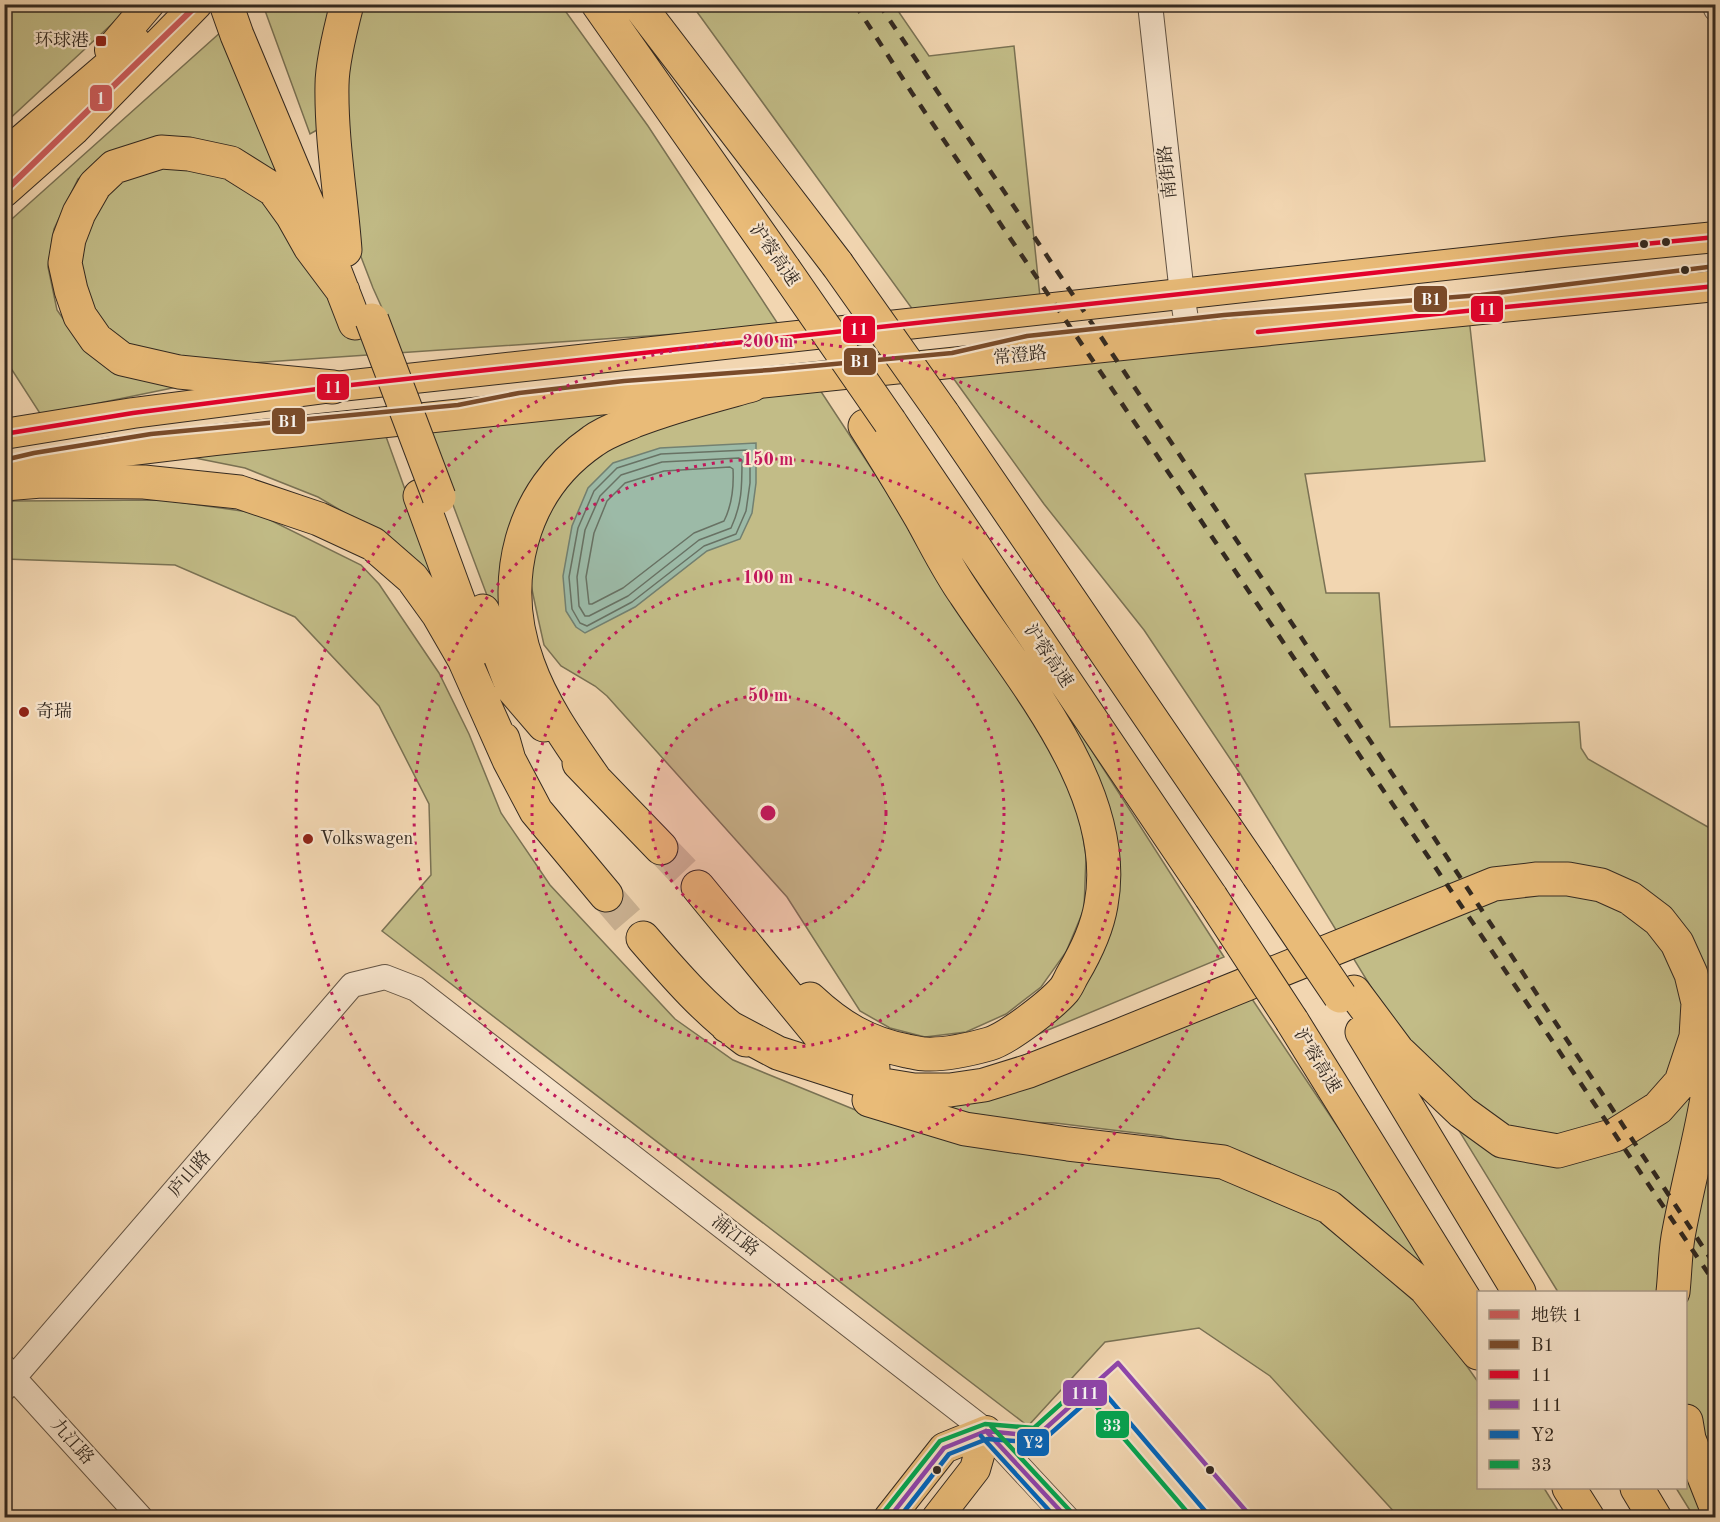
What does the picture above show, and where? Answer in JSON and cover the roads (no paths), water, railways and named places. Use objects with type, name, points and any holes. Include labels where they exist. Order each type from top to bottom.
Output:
[{"type":"highway","points":[[345,250],[334,138],[332,83],[347,4]]},
{"type":"highway","points":[[597,4],[878,424],[910,500],[963,592],[1029,685],[1084,782],[1102,844],[1104,878],[1101,905],[1093,934],[1082,960],[1064,989],[1042,1009],[995,1042],[968,1049],[925,1054],[886,1047],[877,1043],[830,1018],[735,931]]},
{"type":"highway","points":[[638,4],[837,264],[1045,564],[1266,873],[1347,994],[1518,1291]]},
{"type":"highway","points":[[240,17],[309,148],[345,250],[363,321],[430,496],[513,689],[552,734],[661,848]]},
{"type":"highway","points":[[240,17],[343,291]]},
{"type":"highway","points":[[333,387],[179,372],[122,359],[96,339],[80,316],[70,290],[65,263],[69,239],[79,213],[95,185],[114,167],[162,152],[189,153],[231,163],[274,190],[292,215],[310,247],[363,321]]},
{"type":"highway","points":[[594,778],[552,716],[527,664],[515,613],[516,561],[525,529],[536,502],[555,475],[570,459],[594,440],[665,409],[752,385]]},
{"type":"highway","name":"沪蓉高速","points":[[878,424],[1211,897],[1292,1021],[1477,1318]]},
{"type":"highway","points":[[4,484],[41,481],[144,482],[238,492],[319,519],[373,544],[412,578],[438,614],[464,659],[509,760],[536,811],[606,895]]},
{"type":"highway","points":[[430,496],[509,760]]},
{"type":"highway","points":[[698,887],[822,1038],[846,1056],[876,1069],[944,1076],[1022,1059],[1112,1026],[1431,889],[1483,870],[1522,863],[1548,863],[1575,865],[1620,876],[1661,902],[1678,919],[1696,946],[1709,981],[1715,1006],[1712,1069],[1678,1239],[1673,1291]]},
{"type":"highway","points":[[727,1026],[778,1053],[871,1083],[914,1090],[950,1090],[984,1085],[1029,1071],[1118,1036],[1494,884],[1537,879],[1568,879],[1601,885],[1630,898],[1659,920],[1677,943],[1691,974],[1698,1003],[1696,1036],[1681,1082],[1659,1108],[1615,1135],[1558,1151],[1502,1141],[1462,1112],[1398,1051],[1347,994]]},
{"type":"highway","points":[[643,938],[692,994],[727,1026],[772,1058],[829,1088],[965,1129],[1068,1144],[1223,1162],[1329,1207],[1425,1288],[1477,1351]]},
{"type":"highway","points":[[1687,1427],[1689,1438],[1716,1507]]},
{"type":"highway","points":[[1570,1489],[1588,1518]]},
{"type":"highway","points":[[1583,1489],[1600,1518]]},
{"type":"highway","points":[[1638,1489],[1655,1518]]},
{"type":"main road","points":[[46,118],[84,79],[149,4]]},
{"type":"main road","points":[[4,154],[123,53],[171,4]]},
{"type":"main road","points":[[4,192],[74,130],[197,4]]},
{"type":"main road","points":[[4,435],[133,413],[333,387],[1716,237]]},
{"type":"main road","name":"常澄路","points":[[4,474],[107,453],[182,444],[1189,338],[1716,286]]},
{"type":"main road","points":[[889,1518],[944,1448],[986,1431]]},
{"type":"main road","points":[[937,1518],[975,1469],[986,1431]]},
{"type":"street","name":"南街路","points":[[1150,4],[1182,294],[1189,338]]},
{"type":"street","name":"庐山路","points":[[8,1378],[352,985],[385,977]]},
{"type":"street","name":"浦江路","points":[[385,977],[416,989],[986,1431],[1067,1518]]},
{"type":"street","name":"九江路","points":[[8,1378],[141,1518]]},
{"type":"water","points":[[756,443],[756,483],[752,513],[740,539],[707,551],[635,607],[585,633],[576,627],[566,611],[563,576],[572,526],[588,488],[613,463],[660,448]]},
{"type":"tunnel","points":[[661,848],[698,887]]},
{"type":"tunnel","points":[[606,895],[643,938]]},
{"type":"railway","points":[[855,4],[912,93],[1716,1285]]},
{"type":"railway","points":[[879,4],[1393,775],[1716,1267]]},
{"type":"metro line","name":"1","points":[[4,192],[198,4]]},
{"type":"place","name":"环球港","points":[[101,41]]},
{"type":"place","name":"奇瑞","points":[[24,712]]},
{"type":"place","name":"Volkswagen","points":[[308,839]]}]
